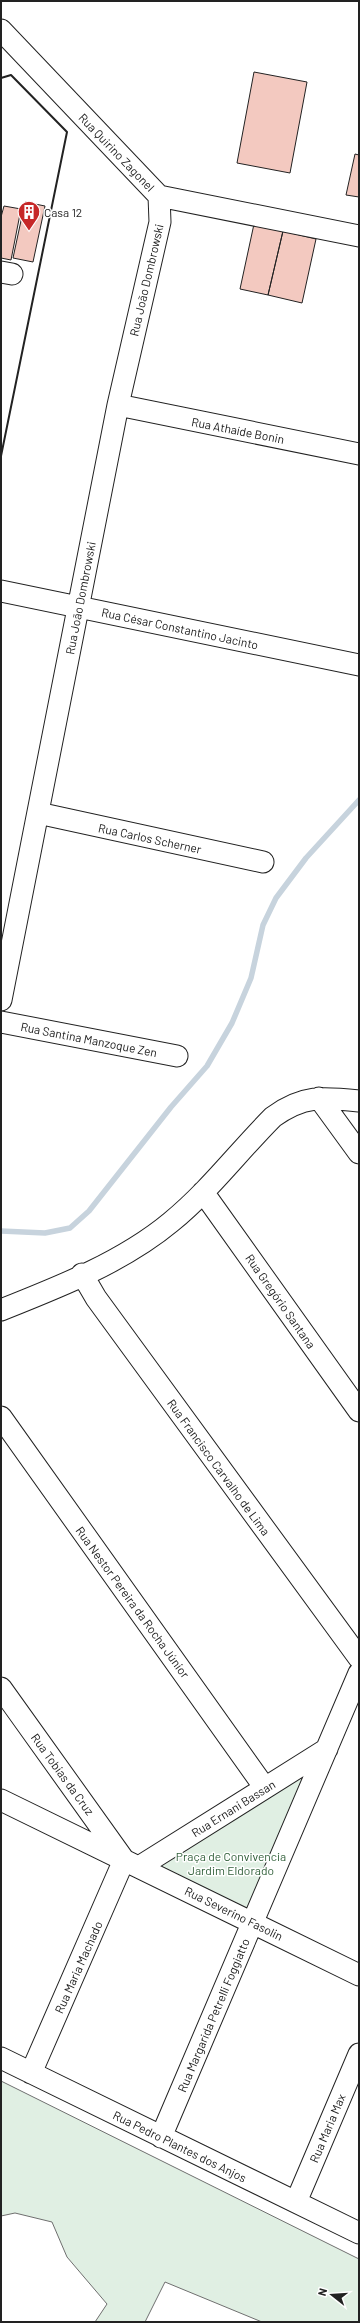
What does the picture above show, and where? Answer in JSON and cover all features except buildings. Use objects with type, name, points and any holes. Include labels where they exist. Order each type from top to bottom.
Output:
[{"type":"street","name":"Rua Quirino Zagonel","points":[[1,30],[159,196],[359,236]]},
{"type":"street","name":"Rua João Dombrowski","points":[[1,1000],[118,405],[160,222],[159,196]]},
{"type":"street","name":"Rua Athaíde Bonin","points":[[118,405],[359,454]]},
{"type":"street","name":"Rua César Constantino Jacinto","points":[[1,591],[359,664]]},
{"type":"street","name":"Rua Carlos Scherner","points":[[38,813],[263,862]]},
{"type":"street","name":"Rua Santina Manzoque Zen","points":[[1,1022],[177,1056]]},
{"type":"street","points":[[1,1310],[82,1274],[149,1237],[170,1222],[203,1192],[273,1117],[288,1106],[303,1100],[319,1098],[359,1101]]},
{"type":"street","points":[[319,1098],[359,1153]]},
{"type":"street","name":"Rua Gregório Santana","points":[[203,1192],[359,1411]]},
{"type":"street","name":"Rua Francisco Carvalho de Lima","points":[[82,1274],[96,1298],[359,1658]]},
{"type":"street","name":"Rua Nestor Pereira da Rocha Júnior","points":[[1,1417],[265,1788]]},
{"type":"street","name":"Rua Margarida Petrelli Foggiatto","points":[[161,2137],[358,1677]]},
{"type":"street","name":"Rua Tobias da Cruz","points":[[1,1688],[132,1864]]},
{"type":"street","name":"Rua Ernani Bassan","points":[[132,1864],[265,1788],[327,1749]]},
{"type":"street","name":"Rua Severino Fasolin","points":[[1,1800],[359,1974]]},
{"type":"street","name":"Rua Maria Machado","points":[[31,2073],[132,1864]]},
{"type":"street","name":"Rua Maria Max","points":[[296,2202],[359,2054]]},
{"type":"street","name":"Rua Pedro Plantes dos Anjos","points":[[1,2058],[359,2234]]},
{"type":"green space","name":"Praça de Convivencia Jardim Eldorado","points":[[317,1764],[250,1915],[152,1868]]},
{"type":"green space","points":[[1,2081],[359,2259],[359,2322],[262,2322],[165,2282],[145,2322],[95,2322],[107,2304],[67,2257],[52,2222],[15,2213],[1,2216]]},
{"type":"waterway","points":[[1,1231],[45,1233],[70,1228],[89,1211],[171,1107],[207,1066],[232,1023],[251,978],[263,925],[276,898],[306,858],[359,800]]},
{"type":"wall","points":[[1,78],[11,75],[67,132],[1,456]]},
{"type":"place","name":"Casa 12","points":[[29,232]]}]
